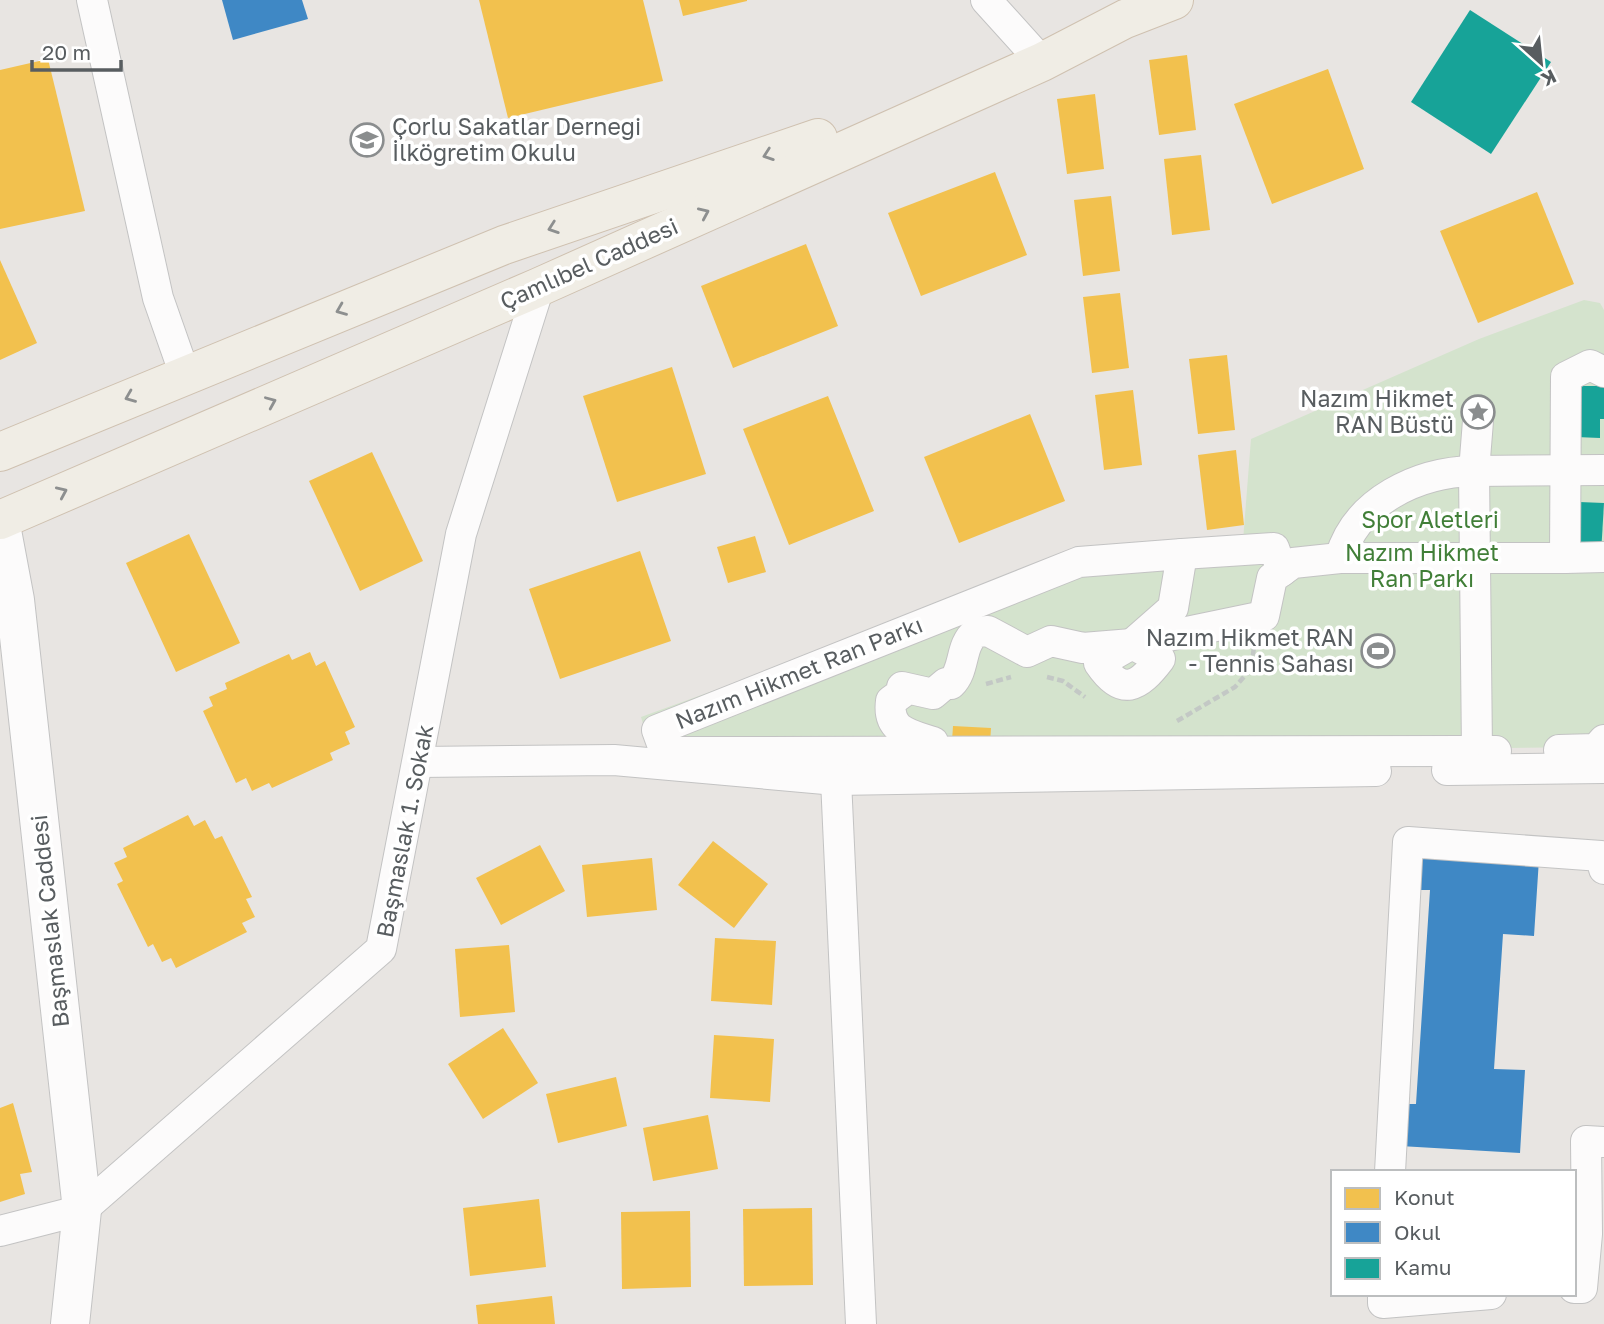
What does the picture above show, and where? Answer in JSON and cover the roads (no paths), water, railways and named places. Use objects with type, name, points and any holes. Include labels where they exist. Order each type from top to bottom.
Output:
[{"type":"main road","name":"Çamlıbel Caddesi","points":[[0,520],[539,287],[1042,62],[1125,19],[1174,0]]},
{"type":"main road","points":[[0,452],[504,245],[1042,62]]},
{"type":"street","points":[[92,0],[158,298],[185,374]]},
{"type":"street","points":[[986,0],[1042,62]]},
{"type":"street","name":"Başmaslak 1. Sokak","points":[[0,1231],[82,1210],[381,949],[461,534],[539,287]]},
{"type":"street","points":[[1565,558],[1566,377],[1590,365],[1604,372]]},
{"type":"street","points":[[1477,751],[1471,612],[1475,559],[1474,471],[1478,421]]},
{"type":"street","points":[[1340,558],[1353,527],[1383,499],[1422,479],[1474,471],[1604,470]]},
{"type":"street","name":"Başmaslak Caddesi","points":[[0,520],[15,600],[82,1210],[69,1324]]},
{"type":"street","name":"Nazım Hikmet Ran Parkı","points":[[1282,571],[1274,548],[1079,562],[657,730],[664,752],[1477,751],[1597,749],[1604,740]]},
{"type":"street","points":[[1132,644],[1173,608],[1182,554]]},
{"type":"street","points":[[935,752],[933,742],[905,734],[893,723],[889,714],[891,701],[902,693],[902,687],[933,694],[946,683],[951,684],[958,677],[968,638],[976,632],[988,631],[1027,652],[1051,641],[1083,648],[1132,644],[1264,617],[1272,578],[1293,563],[1340,558],[1517,562],[1604,557]]},
{"type":"street","points":[[419,762],[614,760],[836,780],[1604,768]]},
{"type":"street","points":[[836,780],[862,1324]]},
{"type":"street","points":[[1390,1170],[1408,842],[1601,856],[1604,869]]},
{"type":"street","points":[[1576,1288],[1582,1288],[1586,1247],[1586,1141],[1604,1142]]},
{"type":"street","points":[[1383,1296],[1383,1303],[1467,1296]]},
{"type":"place","name":"Çorlu Sakatlar Derneği İlköğretim Okulu","points":[[367,140]]},
{"type":"place","name":"Nazım Hikmet RAN Büstü","points":[[1478,412]]},
{"type":"place","name":"Nazım Hikmet RAN - Tennis Sahası","points":[[1378,651]]},
{"type":"park label","name":"Spor Aletleri","points":[[1430,520]]}]
